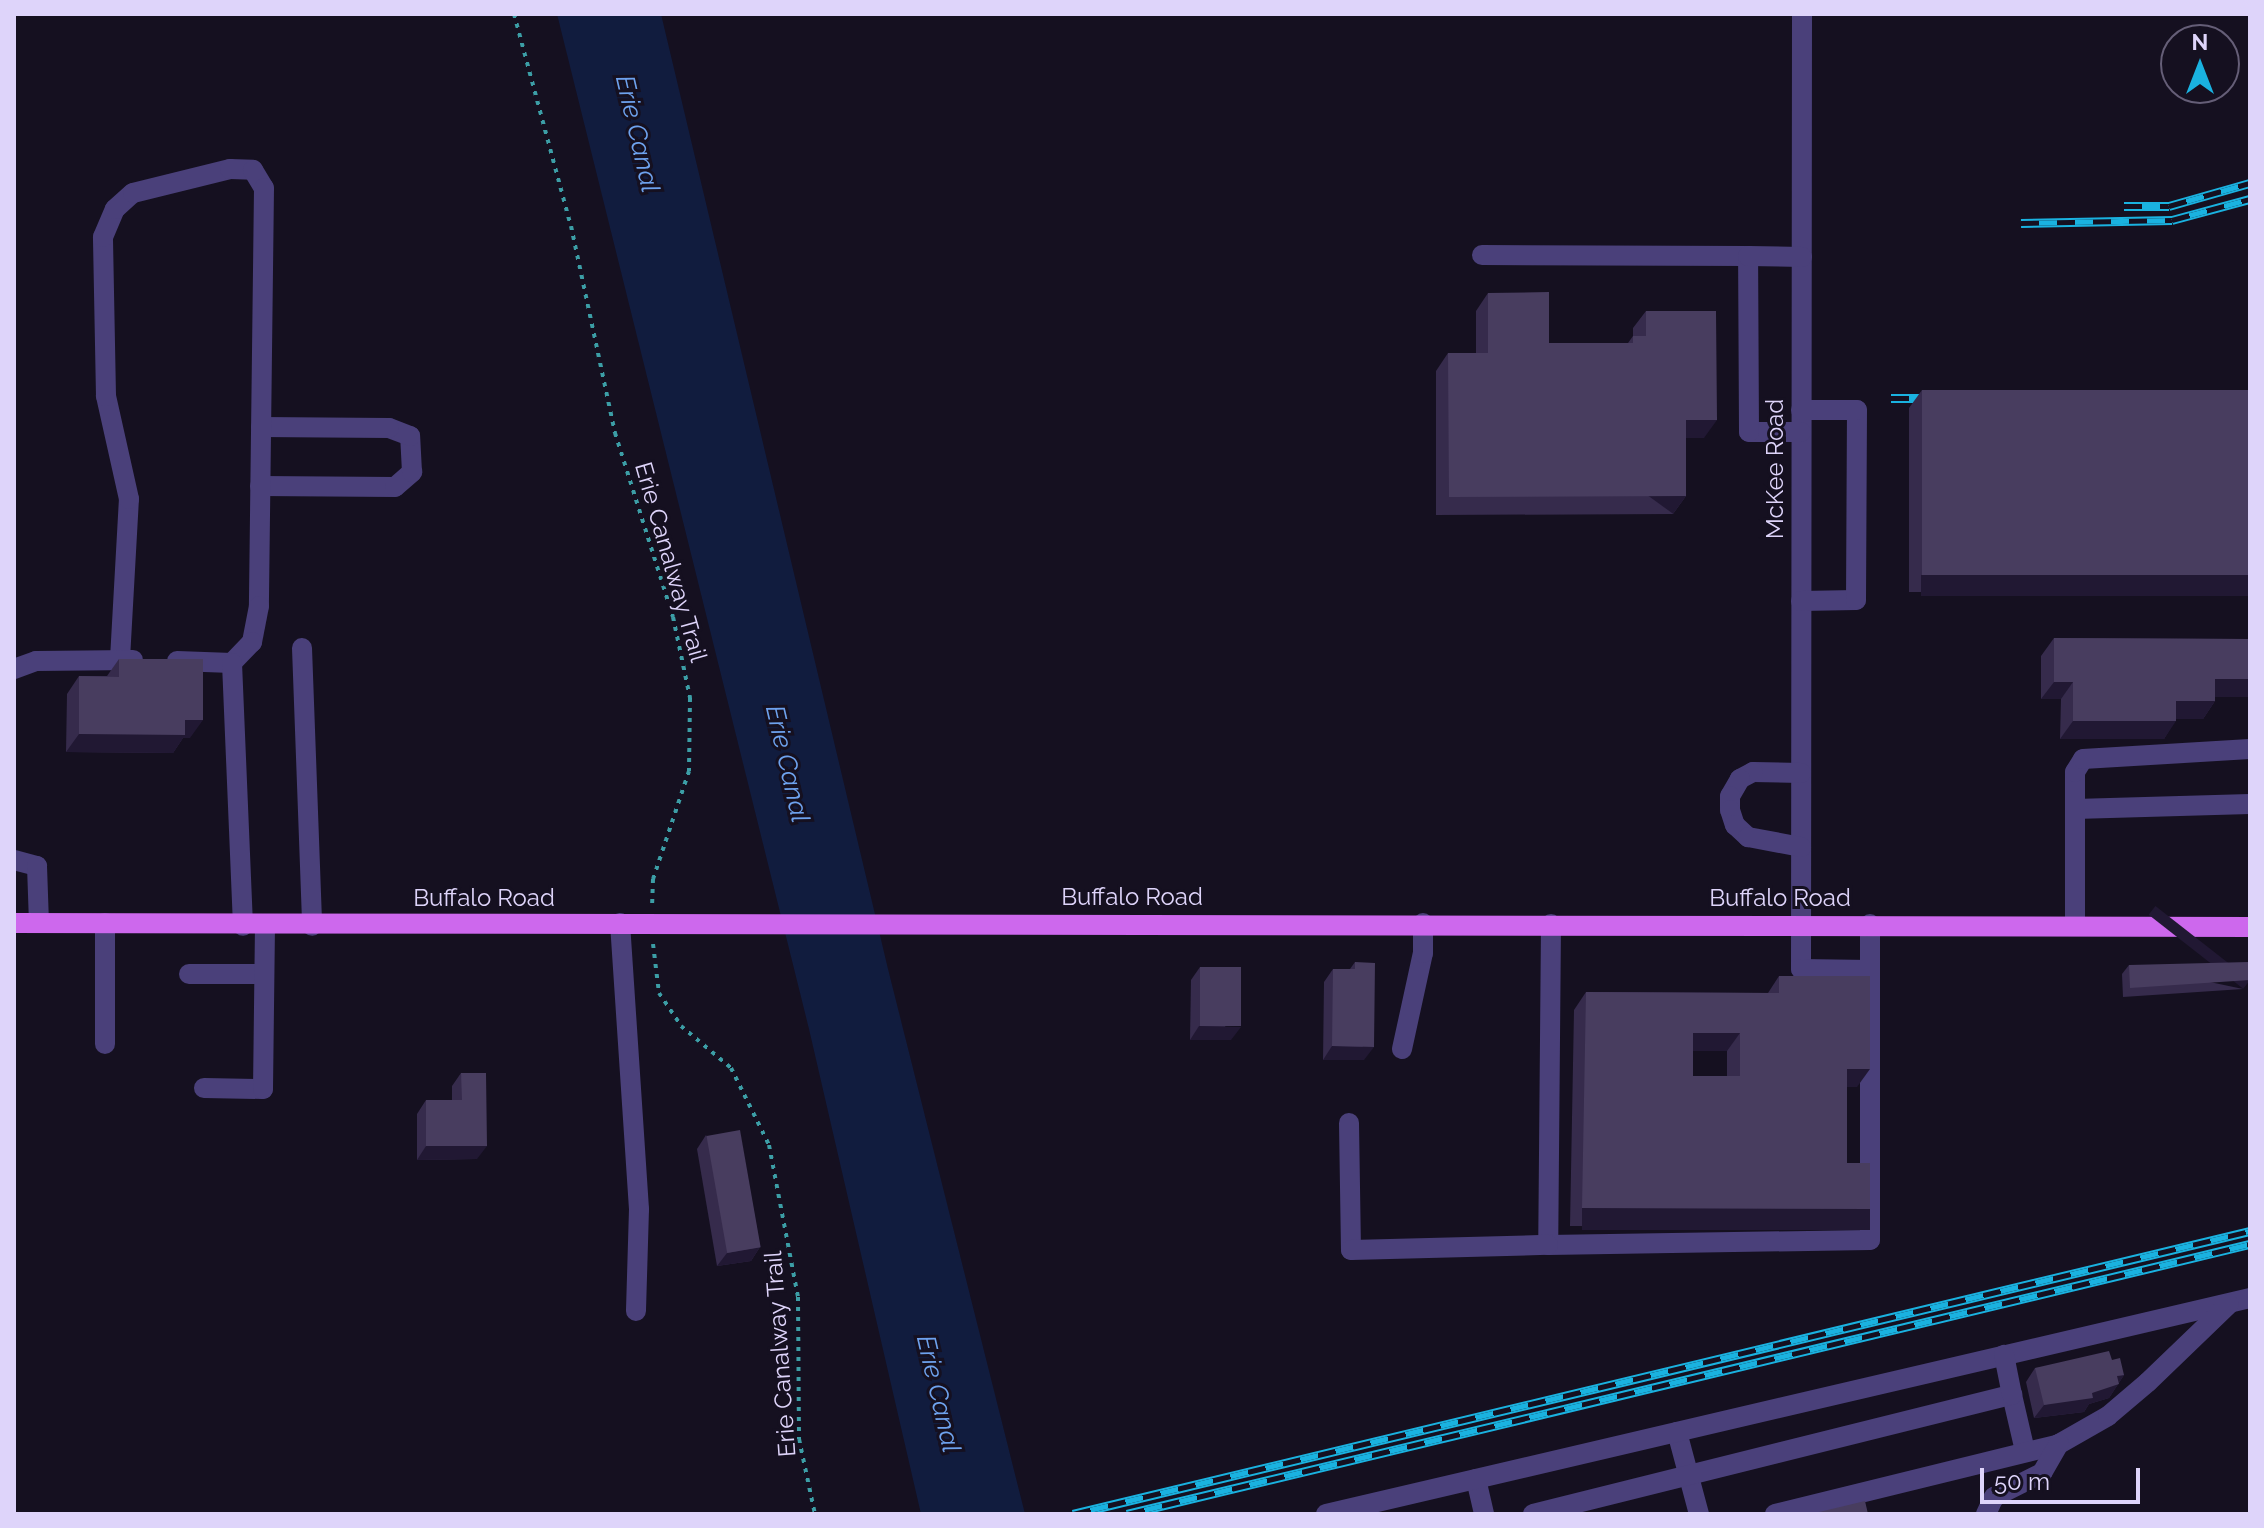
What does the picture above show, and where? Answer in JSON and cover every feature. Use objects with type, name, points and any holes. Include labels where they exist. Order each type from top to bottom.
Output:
[{"type":"main road","name":"Buffalo Road","points":[[14,923],[243,926],[1423,923],[2250,927]]},
{"type":"street","name":"McKee Road","points":[[1802,14],[1801,969],[1870,970]]},
{"type":"street","points":[[120,659],[129,499],[106,396],[103,237],[115,209],[133,193],[230,169],[253,170],[264,188],[259,606],[252,642],[232,663],[243,926]]},
{"type":"street","points":[[1482,255],[1802,257]]},
{"type":"street","points":[[1748,256],[1749,432],[1801,432]]},
{"type":"street","points":[[1801,410],[1857,410],[1856,600],[1801,601]]},
{"type":"street","points":[[260,486],[395,487],[412,472],[410,436],[389,428],[261,427]]},
{"type":"street","points":[[302,648],[312,926]]},
{"type":"street","points":[[14,669],[36,661],[120,659],[232,663]]},
{"type":"street","points":[[2075,926],[2075,772],[2083,759],[2250,749]]},
{"type":"street","points":[[1801,773],[1753,772],[1735,787],[1730,810],[1735,825],[1748,837],[1801,847]]},
{"type":"street","points":[[2075,809],[2250,804]]},
{"type":"street","points":[[14,860],[37,866],[39,923]]},
{"type":"street","points":[[105,923],[105,1044]]},
{"type":"street","points":[[620,923],[639,1209],[636,1311]]},
{"type":"street","points":[[1402,1049],[1423,953],[1423,923]]},
{"type":"street","points":[[1548,1245],[1551,924]]},
{"type":"street","points":[[1349,1123],[1351,1250],[1870,1240],[1870,924]]},
{"type":"street","points":[[204,1088],[263,1089],[265,926]]},
{"type":"street","points":[[189,974],[264,974]]},
{"type":"street","points":[[1326,1514],[2250,1298]]},
{"type":"street","points":[[1775,1514],[2059,1444],[2108,1416],[2229,1304]]},
{"type":"street","points":[[2004,1355],[2025,1451]]},
{"type":"street","points":[[1533,1514],[2012,1395]]},
{"type":"street","points":[[1677,1432],[1699,1514]]},
{"type":"street","points":[[1986,1514],[1994,1497],[2042,1473],[2059,1444]]},
{"type":"street","points":[[1476,1479],[1484,1514]]},
{"type":"path","name":"Erie Canalway Trail","points":[[514,14],[571,226],[615,433],[673,617],[690,698],[689,771],[653,879],[650,923],[659,993],[681,1026],[731,1068],[769,1145],[798,1297],[797,1394],[807,1481],[815,1514]]},
{"type":"water","name":"Erie Canal","points":[[557,14],[661,14],[888,969],[1025,1514],[921,1514],[809,1029]]},
{"type":"building","points":[[1549,292],[1549,343],[1633,343],[1633,336],[1646,336],[1646,311],[1716,311],[1717,420],[1686,420],[1686,496],[1449,497],[1448,353],[1488,353],[1488,293]]},
{"type":"building","points":[[1922,390],[2250,390],[2250,575],[1922,575]]},
{"type":"building","points":[[2054,638],[2250,639],[2250,679],[2215,679],[2215,701],[2176,701],[2176,721],[2073,721],[2073,682],[2054,682]]},
{"type":"building","points":[[119,659],[203,659],[203,720],[185,720],[185,735],[79,734],[79,676],[119,677]]},
{"type":"building","points":[[1355,962],[1375,963],[1374,1047],[1332,1046],[1333,969],[1355,969]]},
{"type":"building","points":[[2249,962],[2250,980],[2130,988],[2129,965]]},
{"type":"building","points":[[1200,967],[1241,967],[1241,1026],[1200,1026]]},
{"type":"building","points":[[1779,976],[1870,976],[1870,1069],[1847,1069],[1847,1163],[1870,1163],[1870,1209],[1582,1208],[1586,992],[1779,993]],"holes":[[[1693,1033],[1740,1033],[1740,1076],[1693,1076]]]},
{"type":"building","points":[[461,1073],[486,1073],[487,1146],[426,1146],[426,1100],[462,1100]]},
{"type":"building","points":[[740,1130],[761,1247],[727,1253],[707,1136]]},
{"type":"building","points":[[2109,1351],[2112,1360],[2120,1358],[2124,1375],[2117,1376],[2119,1384],[2092,1393],[2093,1398],[2044,1405],[2035,1368]]},
{"type":"building","points":[[1865,1501],[1868,1514],[1811,1514]]},
{"type":"railway","points":[[2124,206],[2169,206],[2250,183]]},
{"type":"railway","points":[[2021,223],[2172,220],[2250,199]]},
{"type":"railway","points":[[1891,398],[1938,398]]},
{"type":"railway","points":[[1073,1514],[2250,1231]]},
{"type":"railway","points":[[1127,1514],[2250,1244]]}]
